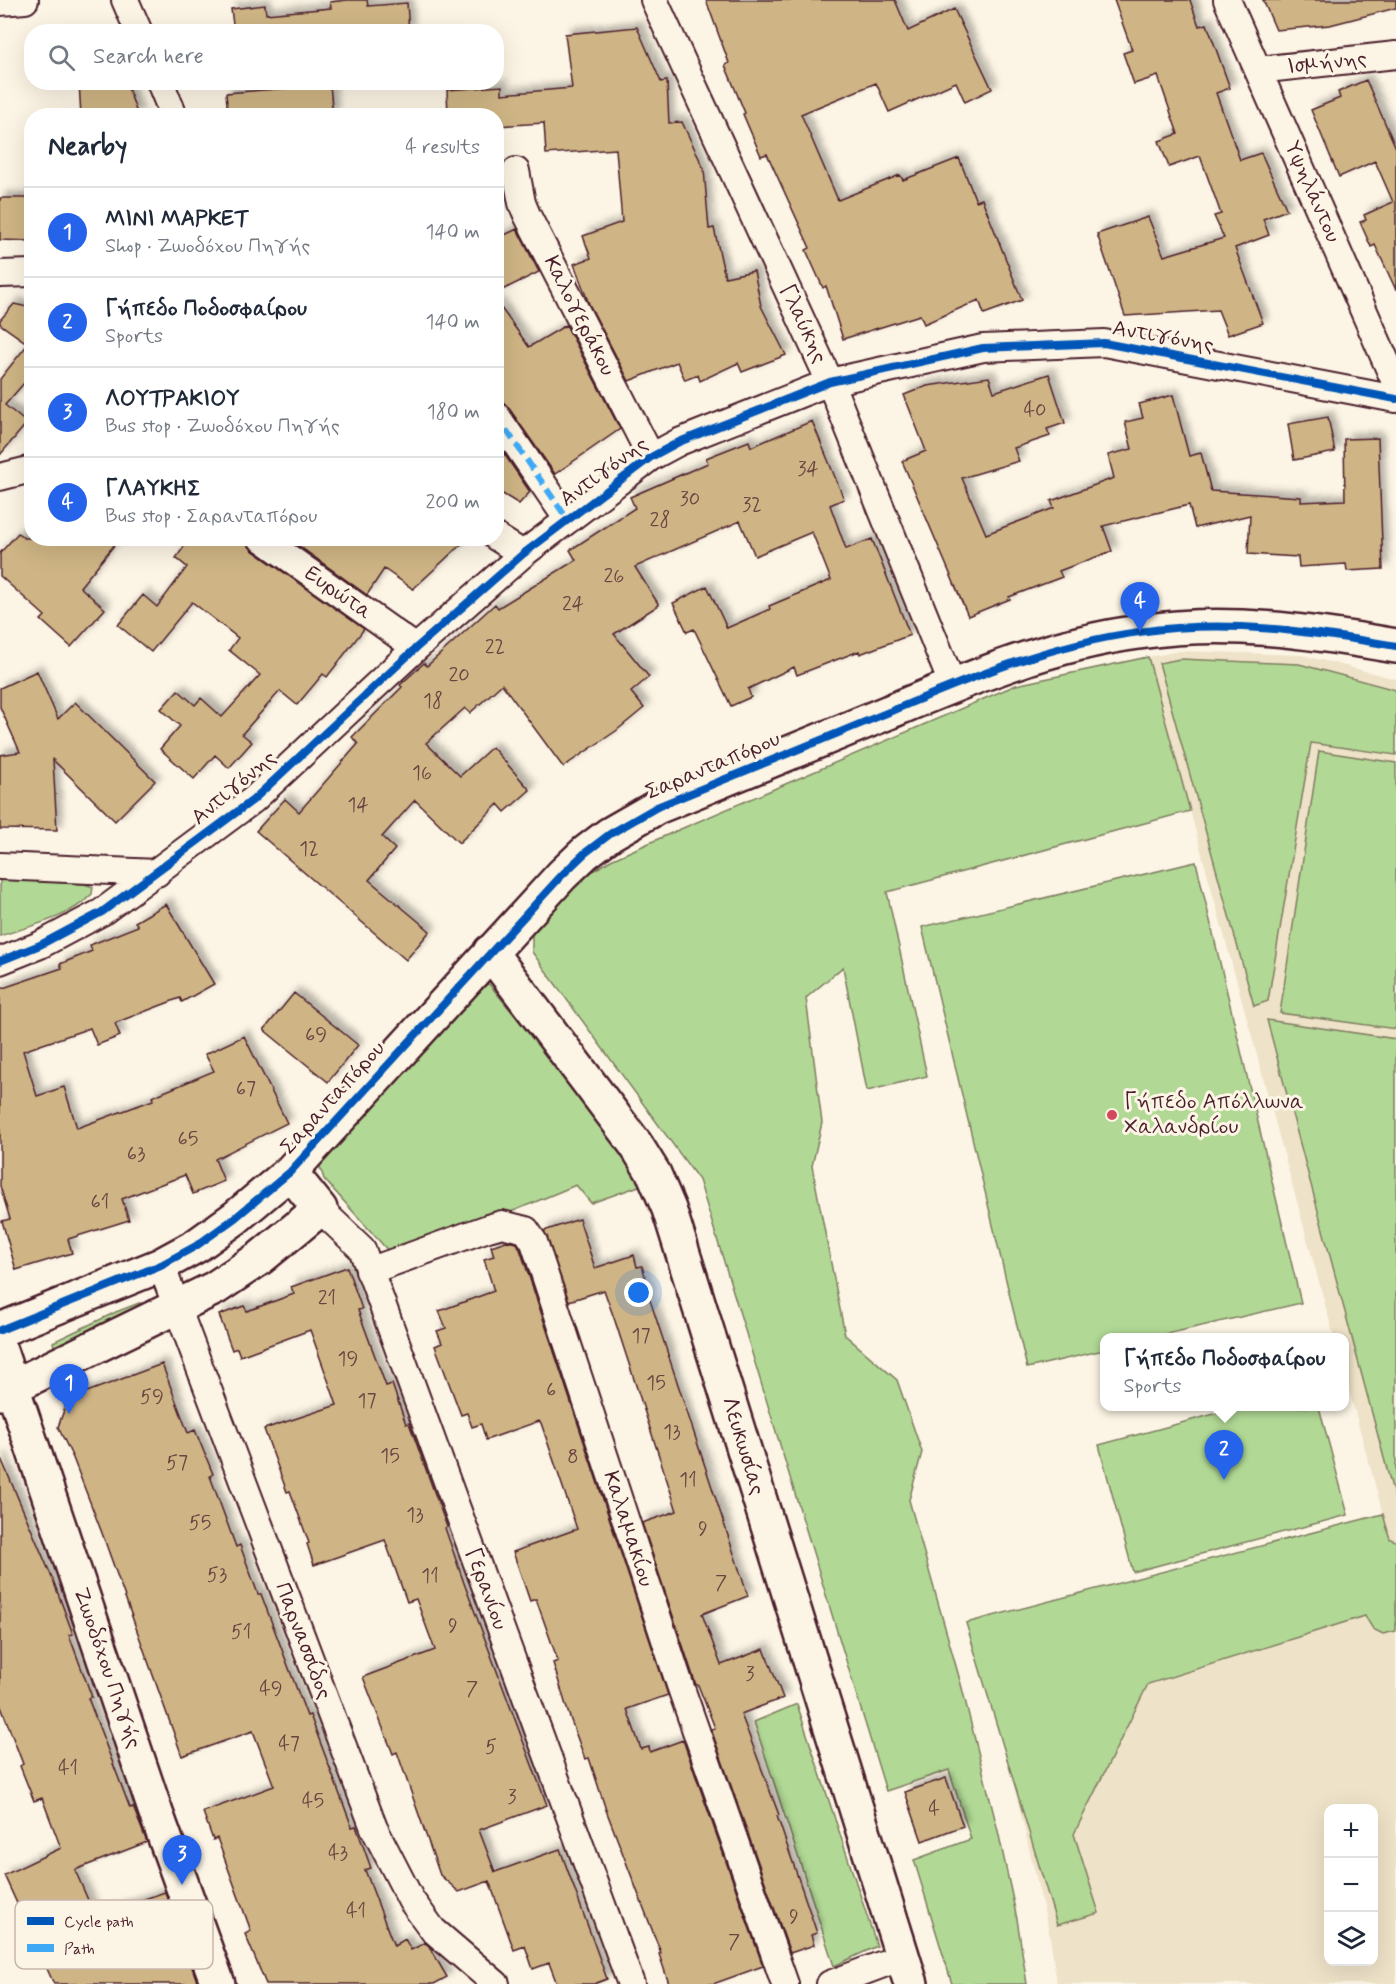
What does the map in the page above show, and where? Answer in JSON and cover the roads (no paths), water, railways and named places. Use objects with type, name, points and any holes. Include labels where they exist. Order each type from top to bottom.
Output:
[{"type":"street","points":[[0,3],[25,0]]},
{"type":"street","points":[[125,0],[135,24]]},
{"type":"street","name":"Γλαύκης","points":[[654,0],[830,382],[953,686]]},
{"type":"street","name":"Υψηλάντου","points":[[1227,0],[1396,384]]},
{"type":"street","name":"Ισμήνης","points":[[1258,70],[1396,55]]},
{"type":"street","points":[[163,90],[171,108]]},
{"type":"street","name":"Καλογεράκου","points":[[516,171],[522,203],[527,215],[651,457]]},
{"type":"street","points":[[0,274],[24,273]]},
{"type":"street","name":"Αντιγόνης","points":[[0,961],[40,945],[102,912],[253,800],[416,648],[523,554],[651,457],[679,442],[830,382],[983,348],[1104,343],[1396,399]]},
{"type":"street","points":[[504,427],[568,520]]},
{"type":"street","points":[[0,477],[24,471]]},
{"type":"street","points":[[504,542],[523,554]]},
{"type":"street","name":"Ευρώτα","points":[[272,546],[416,648]]},
{"type":"street","name":"Σαρανταπόρου","points":[[0,1330],[161,1265],[196,1246],[236,1218],[290,1172],[562,875],[610,834],[657,807],[995,668],[1073,644],[1140,632],[1234,626],[1297,630],[1396,646]]},
{"type":"street","points":[[0,866],[157,873]]},
{"type":"street","name":"Λευκωσίας","points":[[490,952],[636,1145],[662,1192],[907,1971]]},
{"type":"street","name":"Σαρανταπόρου","points":[[290,1172],[320,1209]]},
{"type":"street","points":[[5,1390],[215,1288],[260,1258],[320,1209]]},
{"type":"street","name":"Γερανίου","points":[[320,1209],[362,1250],[631,1984]]},
{"type":"street","name":"Καλαμακίου","points":[[369,1271],[502,1224],[526,1230],[534,1242],[682,1691],[785,1984]]},
{"type":"street","name":"Παρνασσίδος","points":[[161,1265],[374,1828],[411,1900],[433,1930],[496,1984]]},
{"type":"street","name":"Ζωοδόχου Πηγής","points":[[0,1351],[5,1390],[188,1900]]},
{"type":"street","name":"Ζωοδόχου Πηγής","points":[[213,1969],[218,1984]]},
{"type":"street","points":[[830,1984],[907,1971]]},
{"type":"place","name":"ΓΛΑΥΚΗΣ","points":[[1140,632]]},
{"type":"place","name":"Γήπεδο Απόλλωνα Χαλανδρίου","points":[[1112,1115]]},
{"type":"place","name":"ΜΙΝΙ ΜΑΡΚΕΤ","points":[[69,1414]]},
{"type":"place","name":"Γήπεδο Ποδοσφαίρου","points":[[1224,1480]]},
{"type":"place","name":"ΛΟΥΤΡΑΚΙΟΥ","points":[[182,1885]]}]
